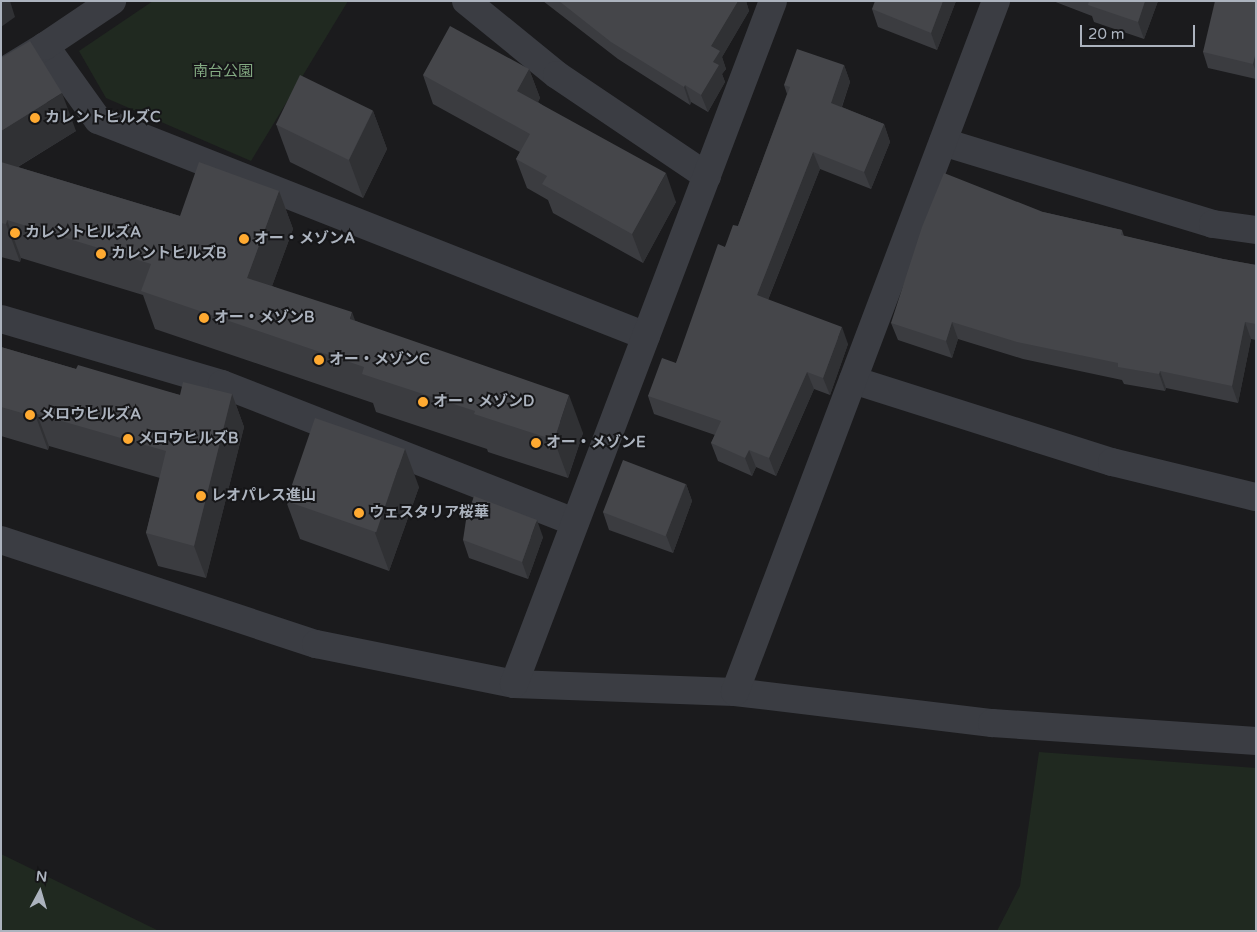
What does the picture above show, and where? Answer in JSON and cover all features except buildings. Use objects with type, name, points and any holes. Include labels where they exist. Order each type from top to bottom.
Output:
[{"type":"street","points":[[1,72],[45,46],[112,1]]},
{"type":"street","points":[[466,1],[557,75],[707,176]]},
{"type":"street","points":[[514,684],[773,1]]},
{"type":"street","points":[[735,692],[996,1]]},
{"type":"street","points":[[45,46],[98,120],[646,336]]},
{"type":"street","points":[[943,142],[1213,224],[1256,230]]},
{"type":"street","points":[[1,319],[222,384],[575,522]]},
{"type":"street","points":[[853,380],[1112,462],[1256,497]]},
{"type":"street","points":[[1,540],[316,644],[514,684],[735,692],[992,722],[1256,741]]},
{"type":"green space","name":"南台公園","points":[[153,1],[348,1],[251,161],[106,98],[79,51]]},
{"type":"green space","points":[[1039,752],[1256,768],[1256,931],[997,931],[1020,886]]},
{"type":"green space","points":[[1,854],[159,931],[1,931]]},
{"type":"place","name":"カレントヒルズC","points":[[35,118]]},
{"type":"place","name":"カレントヒルズA","points":[[15,233]]},
{"type":"place","name":"オー・メゾンA","points":[[244,239]]},
{"type":"place","name":"カレントヒルズB","points":[[101,254]]},
{"type":"place","name":"オー・メゾンB","points":[[204,318]]},
{"type":"place","name":"オー・メゾンC","points":[[319,360]]},
{"type":"place","name":"オー・メゾンD","points":[[423,402]]},
{"type":"place","name":"メロウヒルズA","points":[[30,415]]},
{"type":"place","name":"メロウヒルズB","points":[[128,439]]},
{"type":"place","name":"オー・メゾンE","points":[[536,443]]},
{"type":"place","name":"レオパレス進山","points":[[201,496]]},
{"type":"place","name":"ウェスタリア桜華","points":[[359,513]]}]
